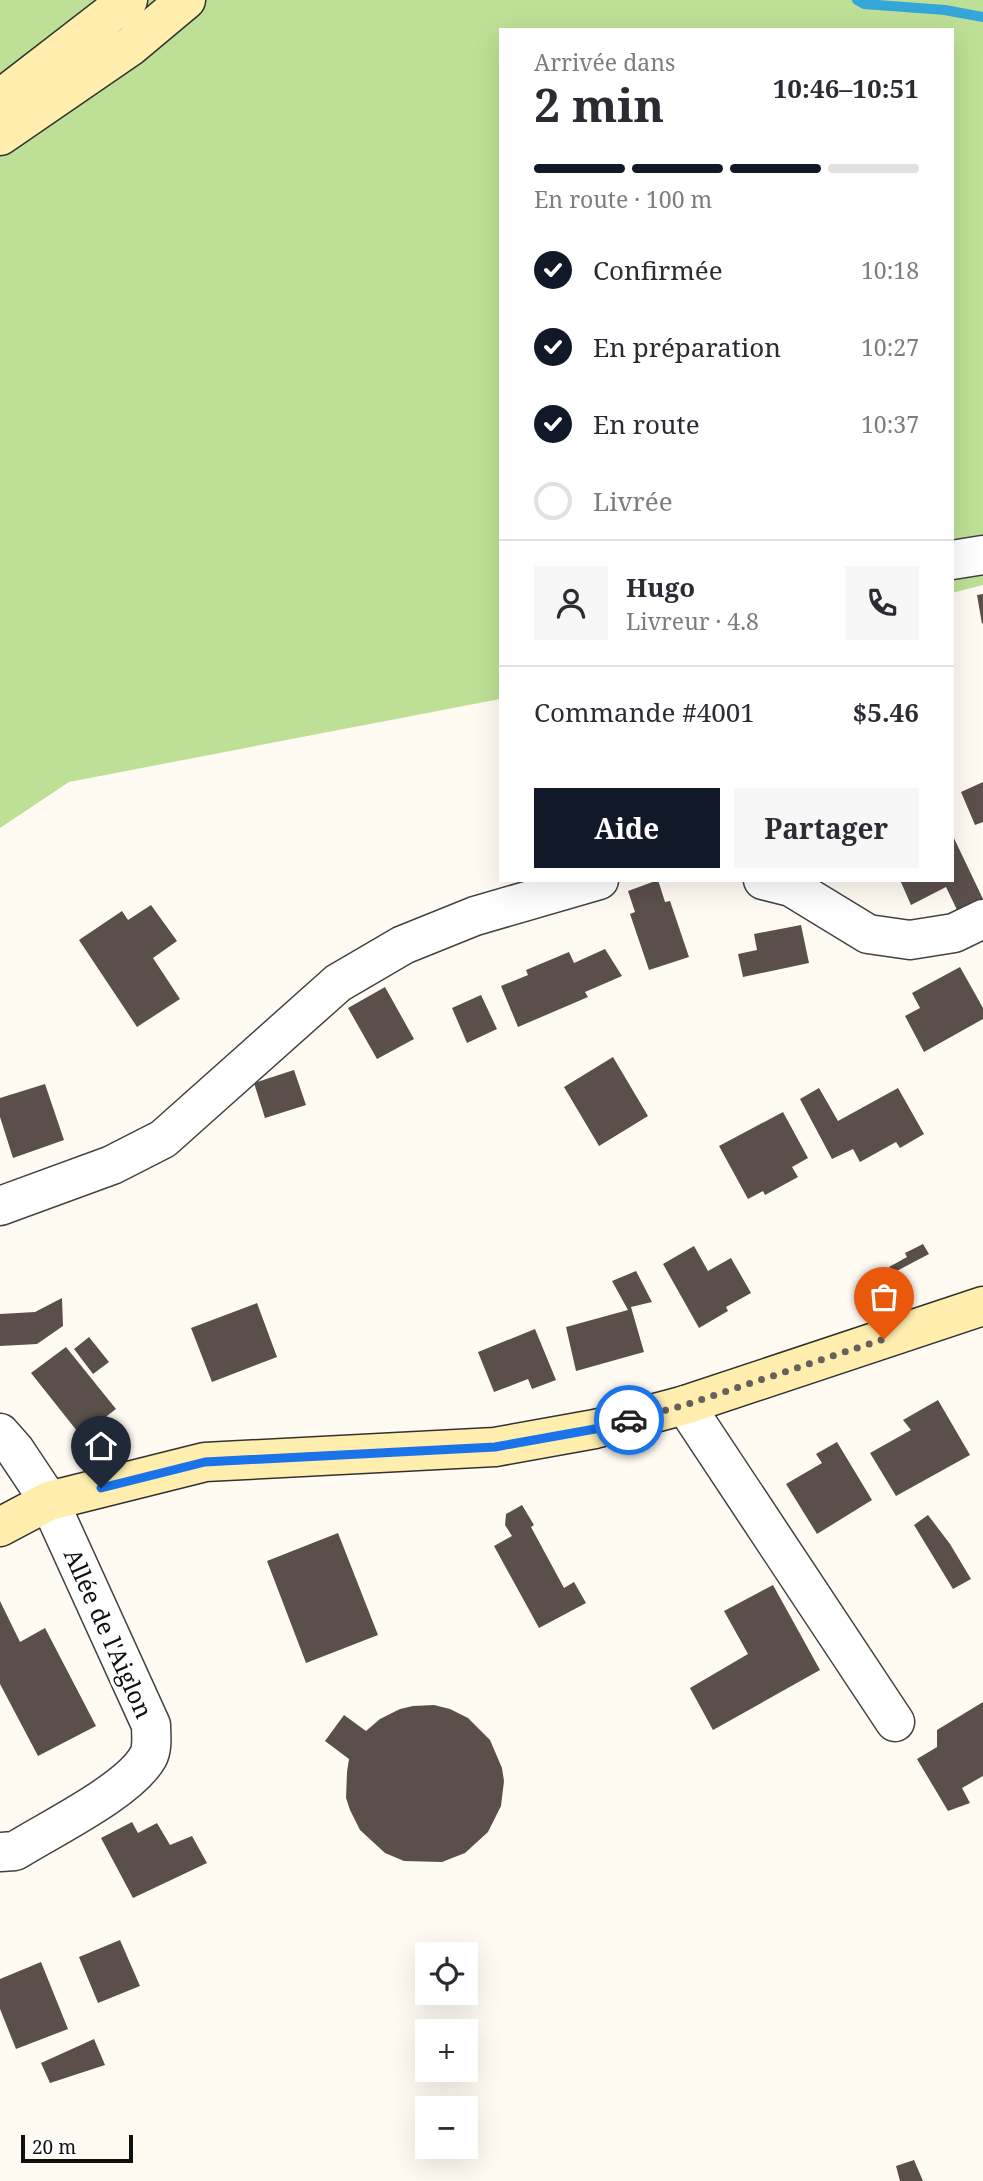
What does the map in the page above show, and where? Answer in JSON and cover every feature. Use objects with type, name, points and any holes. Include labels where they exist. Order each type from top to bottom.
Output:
[{"type":"main road","points":[[0,99],[128,0]]},
{"type":"main road","points":[[0,136],[131,46],[186,0]]},
{"type":"main road","points":[[0,1527],[49,1501],[205,1462],[495,1447],[595,1429],[685,1405],[983,1307]]},
{"type":"street","points":[[954,560],[983,555]]},
{"type":"street","points":[[0,1206],[112,1166],[163,1139],[338,983],[402,946],[475,916],[592,882]]},
{"type":"street","points":[[771,882],[791,887],[868,934],[910,940],[954,933],[983,919]]},
{"type":"street","points":[[685,1405],[895,1722]]},
{"type":"street","points":[[0,1433],[15,1450],[49,1501]]},
{"type":"street","name":"Allée de l'Aiglon","points":[[0,1852],[15,1851],[126,1784],[149,1754],[152,1740],[151,1725],[49,1501]]},
{"type":"green space","points":[[0,0],[983,0],[983,585],[954,592],[954,28],[499,28],[499,699],[69,782],[0,828]]},
{"type":"building","points":[[983,594],[983,623],[982,624],[977,595]]},
{"type":"building","points":[[983,782],[983,822],[975,825],[961,792]]},
{"type":"building","points":[[954,838],[983,899],[958,912],[946,887],[911,905],[901,882],[954,882]]},
{"type":"building","points":[[659,882],[665,902],[670,901],[689,957],[649,970],[630,914],[635,912],[628,891]]},
{"type":"building","points":[[151,905],[177,941],[153,958],[180,999],[137,1027],[79,940],[122,911],[128,920]]},
{"type":"building","points":[[801,925],[809,963],[743,977],[738,954],[757,950],[754,934]]},
{"type":"building","points":[[605,949],[622,976],[585,992],[588,997],[518,1027],[501,986],[528,975],[526,970],[569,952],[574,963]]},
{"type":"building","points":[[960,967],[983,1008],[983,1019],[924,1052],[905,1016],[920,1008],[912,993]]},
{"type":"building","points":[[385,987],[414,1039],[377,1059],[348,1008]]},
{"type":"building","points":[[481,995],[497,1029],[467,1043],[452,1008]]},
{"type":"building","points":[[613,1057],[648,1116],[599,1146],[564,1087]]},
{"type":"building","points":[[294,1070],[306,1105],[265,1118],[254,1083]]},
{"type":"building","points":[[45,1084],[64,1140],[13,1158],[0,1117],[0,1098]]},
{"type":"building","points":[[819,1088],[838,1121],[898,1088],[924,1134],[900,1148],[896,1142],[860,1162],[853,1149],[832,1159],[800,1099]]},
{"type":"building","points":[[783,1112],[808,1158],[792,1167],[798,1177],[765,1195],[763,1191],[748,1199],[719,1146]]},
{"type":"building","points":[[923,1244],[929,1254],[893,1273],[889,1267],[907,1257],[905,1253]]},
{"type":"building","points":[[694,1246],[708,1271],[731,1258],[751,1293],[726,1307],[728,1311],[699,1328],[663,1264]]},
{"type":"building","points":[[636,1271],[652,1302],[631,1307],[644,1352],[576,1371],[566,1327],[628,1310],[612,1281]]},
{"type":"building","points":[[62,1298],[63,1326],[37,1344],[0,1346],[0,1314],[35,1312]]},
{"type":"building","points":[[257,1303],[277,1357],[212,1382],[191,1328]]},
{"type":"building","points":[[535,1329],[556,1380],[532,1389],[528,1379],[494,1392],[478,1352]]},
{"type":"building","points":[[89,1337],[109,1362],[93,1374],[74,1349]]},
{"type":"building","points":[[66,1347],[116,1409],[81,1436],[31,1373]]},
{"type":"building","points":[[938,1400],[970,1455],[896,1496],[870,1453],[911,1430],[903,1420]]},
{"type":"building","points":[[837,1442],[872,1500],[817,1534],[786,1484],[822,1463],[816,1454]]},
{"type":"building","points":[[522,1505],[564,1588],[574,1582],[586,1603],[539,1628],[494,1546],[512,1536],[505,1525],[506,1514]]},
{"type":"building","points":[[928,1515],[971,1579],[953,1589],[914,1525]]},
{"type":"building","points":[[338,1533],[378,1635],[306,1663],[267,1561]]},
{"type":"building","points":[[773,1585],[820,1670],[713,1730],[690,1688],[748,1654],[724,1611]]},
{"type":"building","points":[[0,1601],[20,1642],[45,1628],[96,1726],[38,1756],[0,1684]]},
{"type":"building","points":[[983,1702],[983,1776],[962,1788],[970,1803],[948,1811],[917,1759],[937,1747],[937,1730]]},
{"type":"building","points":[[434,1705],[468,1718],[490,1740],[502,1768],[504,1781],[501,1806],[488,1832],[465,1853],[442,1862],[404,1861],[385,1853],[360,1830],[346,1798],[349,1759],[325,1741],[344,1715],[366,1731],[380,1719],[400,1709]]},
{"type":"building","points":[[132,1822],[138,1833],[157,1823],[170,1845],[192,1836],[207,1863],[133,1898],[101,1838]]},
{"type":"building","points":[[120,1940],[140,1986],[98,2003],[79,1957]]},
{"type":"building","points":[[41,1962],[68,2029],[16,2049],[0,2009],[0,1979]]},
{"type":"building","points":[[94,2039],[105,2065],[50,2083],[41,2063]]},
{"type":"building","points":[[914,2160],[923,2181],[900,2181],[896,2166]]},
{"type":"waterway","points":[[857,0],[864,4],[945,10],[983,17]]},
{"type":"way so far","points":[[629,1420],[685,1405],[884,1339]]},
{"type":"route","points":[[101,1488],[205,1462],[495,1447],[595,1429],[629,1420]]}]
